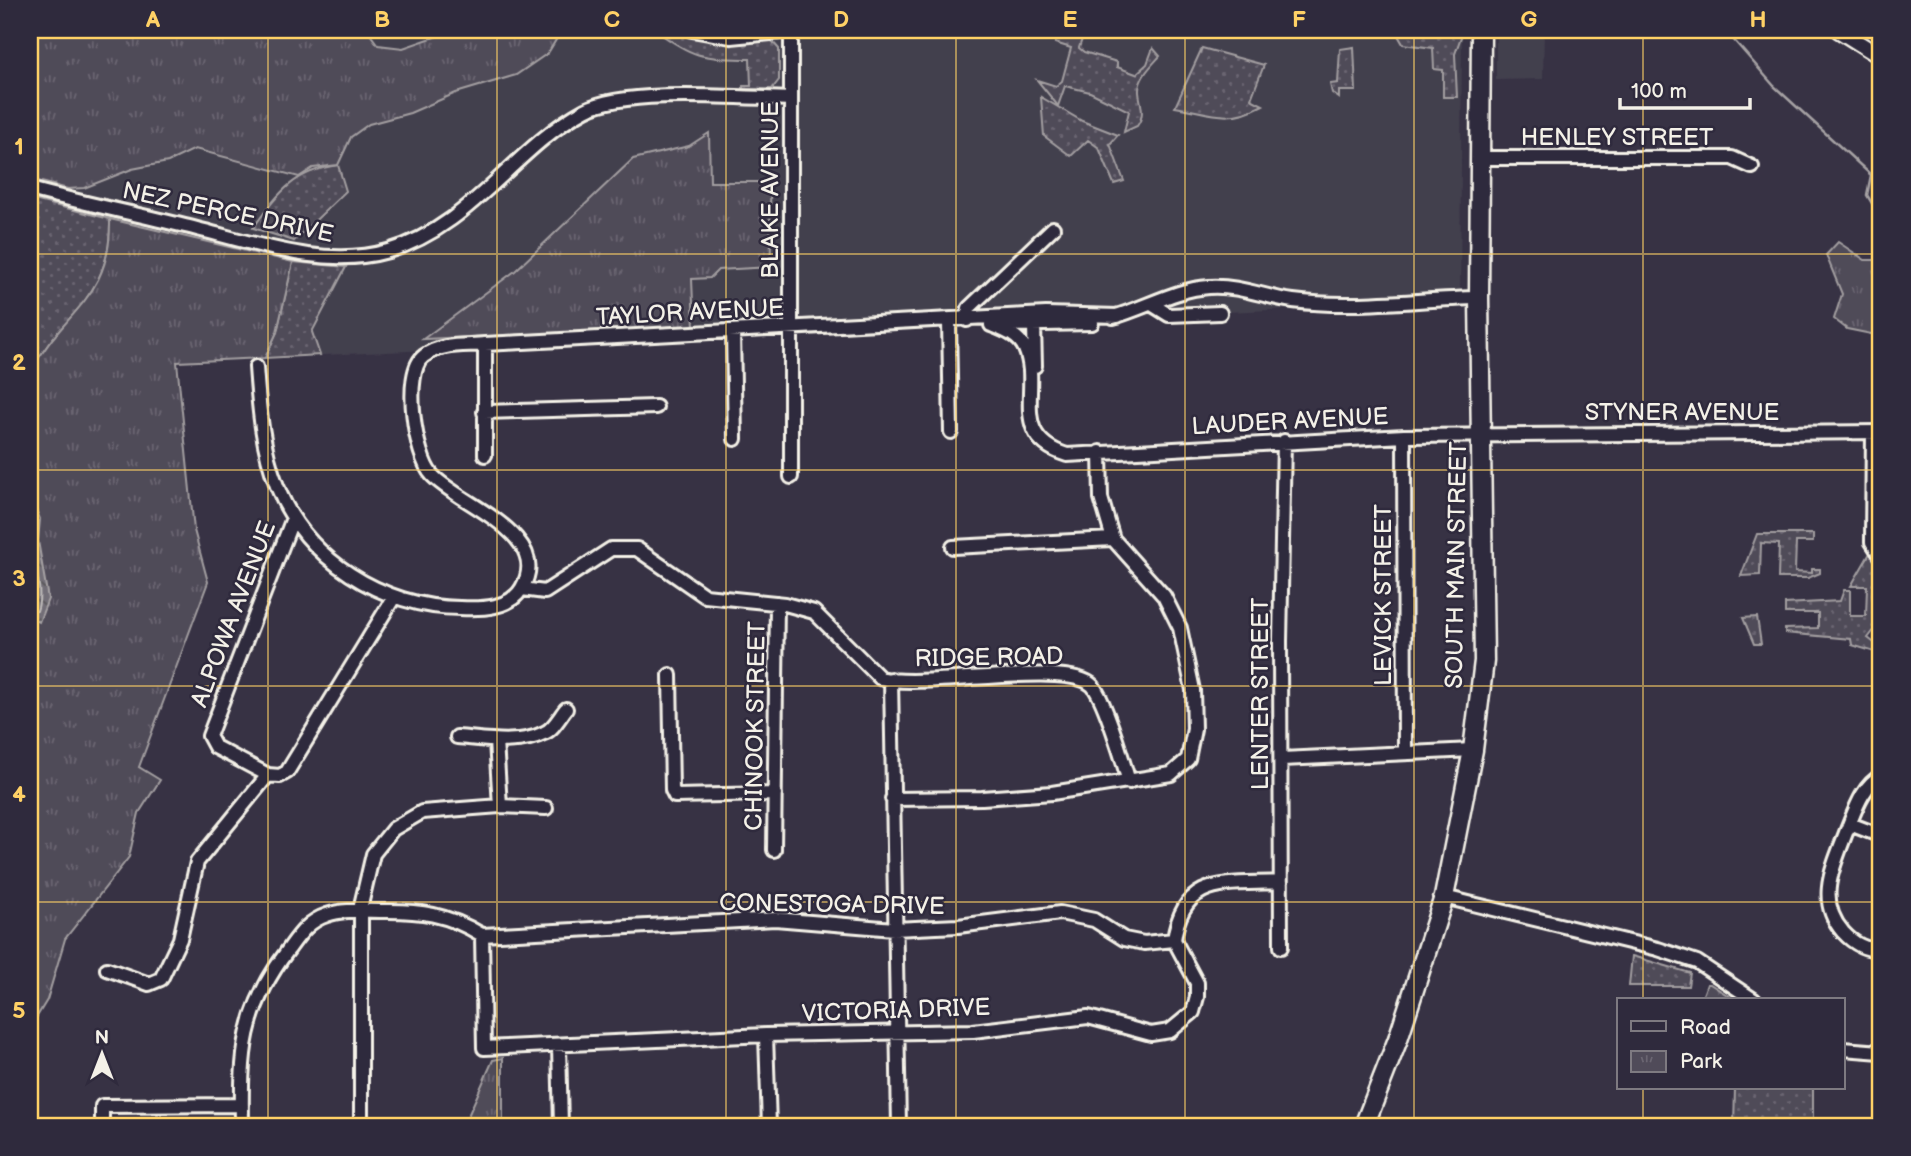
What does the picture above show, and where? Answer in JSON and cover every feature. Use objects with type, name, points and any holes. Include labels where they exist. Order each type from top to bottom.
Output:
[{"type":"highway","name":"SOUTH MAIN STREET","points":[[1364,1126],[1406,1016],[1444,897],[1465,751],[1484,661],[1483,434],[1479,298],[1481,30]]},
{"type":"main road","points":[[1838,30],[1881,57]]},
{"type":"street","points":[[692,30],[731,37],[791,30]]},
{"type":"street","name":"BLAKE AVENUE","points":[[791,30],[791,477]]},
{"type":"street","name":"NEZ PERCE DRIVE","points":[[30,189],[308,254],[366,256],[412,243],[462,214],[558,128],[586,109],[608,101],[672,97],[791,99]]},
{"type":"street","name":"HENLEY STREET","points":[[1480,158],[1732,158],[1752,167]]},
{"type":"street","points":[[967,320],[970,308],[1053,228]]},
{"type":"street","name":"TAYLOR AVENUE","points":[[967,320],[991,325],[1093,323],[1153,305],[1171,296],[1207,287],[1242,288],[1301,301],[1479,298]]},
{"type":"street","points":[[1153,305],[1169,315],[1220,313]]},
{"type":"street","name":"TAYLOR AVENUE","points":[[1015,316],[1034,325]]},
{"type":"street","name":"TAYLOR AVENUE","points":[[522,589],[527,564],[517,538],[443,485],[432,475],[420,456],[413,383],[419,360],[432,351],[485,344],[1015,316],[1118,316]]},
{"type":"street","points":[[949,321],[951,432]]},
{"type":"street","name":"LAUDER AVENUE","points":[[991,325],[1010,333],[1025,349],[1030,412],[1037,435],[1056,452],[1067,455],[1284,441],[1483,434]]},
{"type":"street","name":"LAUDER AVENUE","points":[[1034,325],[1039,422],[1047,436],[1061,446],[1100,452]]},
{"type":"street","points":[[733,331],[735,439]]},
{"type":"street","points":[[485,344],[485,455]]},
{"type":"street","points":[[256,367],[265,448],[277,487],[293,518],[330,560],[377,591],[433,606],[480,608],[508,601],[522,589]]},
{"type":"street","points":[[484,412],[656,407]]},
{"type":"street","points":[[1877,432],[1872,542],[1881,556]]},
{"type":"street","name":"STYNER AVENUE","points":[[1483,434],[1877,432]]},
{"type":"street","name":"LEVICK STREET","points":[[1404,436],[1405,753]]},
{"type":"street","name":"LENTER STREET","points":[[1281,947],[1280,641],[1284,441]]},
{"type":"street","points":[[892,799],[982,799],[1052,793],[1171,774],[1188,759],[1193,737],[1193,691],[1185,645],[1174,612],[1147,575],[1113,539],[1102,506],[1100,452]]},
{"type":"street","name":"ALPOWA AVENUE","points":[[268,775],[215,747],[209,736],[293,518]]},
{"type":"street","points":[[953,547],[1113,539]]},
{"type":"street","name":"RIDGE ROAD","points":[[522,589],[545,592],[611,549],[628,547],[647,553],[705,596],[778,603],[814,612],[873,674],[891,679],[957,681],[1053,674],[1081,677],[1101,698],[1129,782]]},
{"type":"street","points":[[107,970],[143,983],[155,984],[161,979],[180,939],[189,885],[197,862],[268,775],[280,776],[287,772],[394,597]]},
{"type":"street","name":"CHINOOK STREET","points":[[774,850],[778,603]]},
{"type":"street","points":[[670,675],[671,790],[680,799],[775,794]]},
{"type":"street","points":[[891,679],[899,1126]]},
{"type":"street","points":[[457,737],[496,741],[547,733],[566,709]]},
{"type":"street","points":[[496,741],[500,806]]},
{"type":"street","points":[[1282,759],[1465,751]]},
{"type":"street","points":[[1881,776],[1868,785],[1850,824],[1828,885],[1830,911],[1839,927],[1857,945],[1881,950]]},
{"type":"street","points":[[361,1126],[361,911],[373,854],[393,829],[407,818],[438,809],[500,806],[546,808]]},
{"type":"street","points":[[1850,824],[1881,836]]},
{"type":"street","points":[[1174,940],[1183,905],[1198,890],[1216,886],[1281,882]]},
{"type":"street","points":[[1444,897],[1658,949],[1697,962],[1751,998]]},
{"type":"street","points":[[242,1126],[247,1027],[259,992],[311,922],[328,914],[361,911],[427,912],[446,916],[482,935]]},
{"type":"street","name":"CONESTOGA DRIVE","points":[[482,935],[775,919],[894,929],[958,926],[1060,913],[1094,920],[1124,939],[1144,943],[1174,940]]},
{"type":"street","name":"VICTORIA DRIVE","points":[[482,935],[484,1048],[766,1035],[974,1031],[1088,1017],[1151,1034],[1170,1031],[1193,1012],[1197,997],[1197,983],[1174,940]]},
{"type":"street","points":[[766,1035],[769,1126]]},
{"type":"street","points":[[559,1046],[561,1126]]},
{"type":"street","points":[[1844,1049],[1881,1052]]},
{"type":"street","points":[[103,1126],[102,1106],[242,1105]]},
{"type":"shaded area","points":[[30,30],[1462,30],[1460,301],[177,362],[194,530],[208,582],[139,767],[160,780],[139,813],[129,857],[65,939],[47,1000],[30,1028]]},
{"type":"shaded area","points":[[1500,30],[1544,30],[1543,79],[1496,80],[1496,37]]},
{"type":"green space","points":[[30,30],[367,30],[378,45],[403,48],[455,30],[562,30],[548,53],[516,75],[456,93],[410,113],[369,124],[351,137],[338,165],[313,168],[299,177],[195,149],[168,162],[132,169],[84,188],[68,189],[30,179]]},
{"type":"green space","points":[[655,30],[683,30],[718,41],[772,41],[779,49],[779,80],[772,89],[743,89],[743,86],[751,86],[750,59],[709,57],[690,52]]},
{"type":"green space","points":[[1068,30],[1085,30],[1079,48],[1084,52],[1117,62],[1117,67],[1136,74],[1147,64],[1153,48],[1160,56],[1146,72],[1139,87],[1142,113],[1137,126],[1124,132],[1129,111],[1090,92],[1065,86],[1058,106],[1037,80],[1056,86],[1062,81],[1071,48],[1055,43],[1057,35]]},
{"type":"green space","points":[[1395,30],[1460,30],[1462,34],[1455,54],[1457,97],[1443,97],[1443,70],[1434,69],[1433,48],[1403,44]]},
{"type":"green space","points":[[1354,47],[1356,91],[1339,91],[1339,98],[1332,93],[1330,84],[1338,83],[1340,49]]},
{"type":"green space","points":[[1202,48],[1264,65],[1251,99],[1263,105],[1229,116],[1175,107]]},
{"type":"green space","points":[[1041,97],[1082,121],[1118,135],[1110,144],[1124,181],[1114,184],[1099,148],[1088,140],[1071,156],[1044,136]]},
{"type":"green space","points":[[709,133],[710,182],[770,182],[771,267],[718,270],[710,278],[692,279],[694,327],[423,339],[515,271],[633,159],[689,146]]},
{"type":"green space","points":[[338,165],[346,191],[294,241],[253,228],[288,186],[309,173]]},
{"type":"green space","points":[[30,199],[110,219],[103,269],[94,287],[56,334],[30,373]]},
{"type":"green space","points":[[110,219],[293,262],[277,332],[265,358],[177,362],[194,530],[208,582],[139,767],[160,780],[139,813],[129,857],[65,939],[47,1000],[30,1028],[30,373],[56,334],[94,287],[103,269]]},
{"type":"green space","points":[[1838,242],[1865,260],[1881,260],[1881,336],[1847,329],[1834,319],[1842,294],[1826,255]]},
{"type":"green space","points":[[293,262],[346,267],[312,332],[320,355],[265,358],[277,332]]},
{"type":"green space","points":[[1757,534],[1813,534],[1813,542],[1796,542],[1795,572],[1812,573],[1812,569],[1820,569],[1820,573],[1808,578],[1778,578],[1779,544],[1761,543],[1760,575],[1741,576]]},
{"type":"green space","points":[[1870,553],[1877,562],[1872,595],[1881,633],[1875,629],[1868,638],[1881,648],[1881,654],[1852,645],[1851,639],[1785,633],[1785,629],[1818,628],[1818,613],[1785,613],[1785,604],[1840,601],[1844,590],[1850,590],[1850,616],[1866,616],[1867,586],[1851,586]]},
{"type":"green space","points":[[1757,617],[1761,644],[1754,644],[1743,618]]},
{"type":"green space","points":[[1632,956],[1690,973],[1688,986],[1629,986]]},
{"type":"green space","points":[[1707,984],[1710,984],[1732,998],[1702,998]]},
{"type":"green space","points":[[503,1058],[503,1126],[419,1126],[464,1125],[493,1060]]},
{"type":"green space","points":[[1735,1090],[1813,1090],[1813,1126],[1734,1126]]},
{"type":"water","points":[[30,510],[36,510],[40,519],[38,541],[48,599],[39,622],[30,618]]},
{"type":"waterway","points":[[1725,30],[1774,86],[1871,175],[1867,195],[1881,218]]}]
